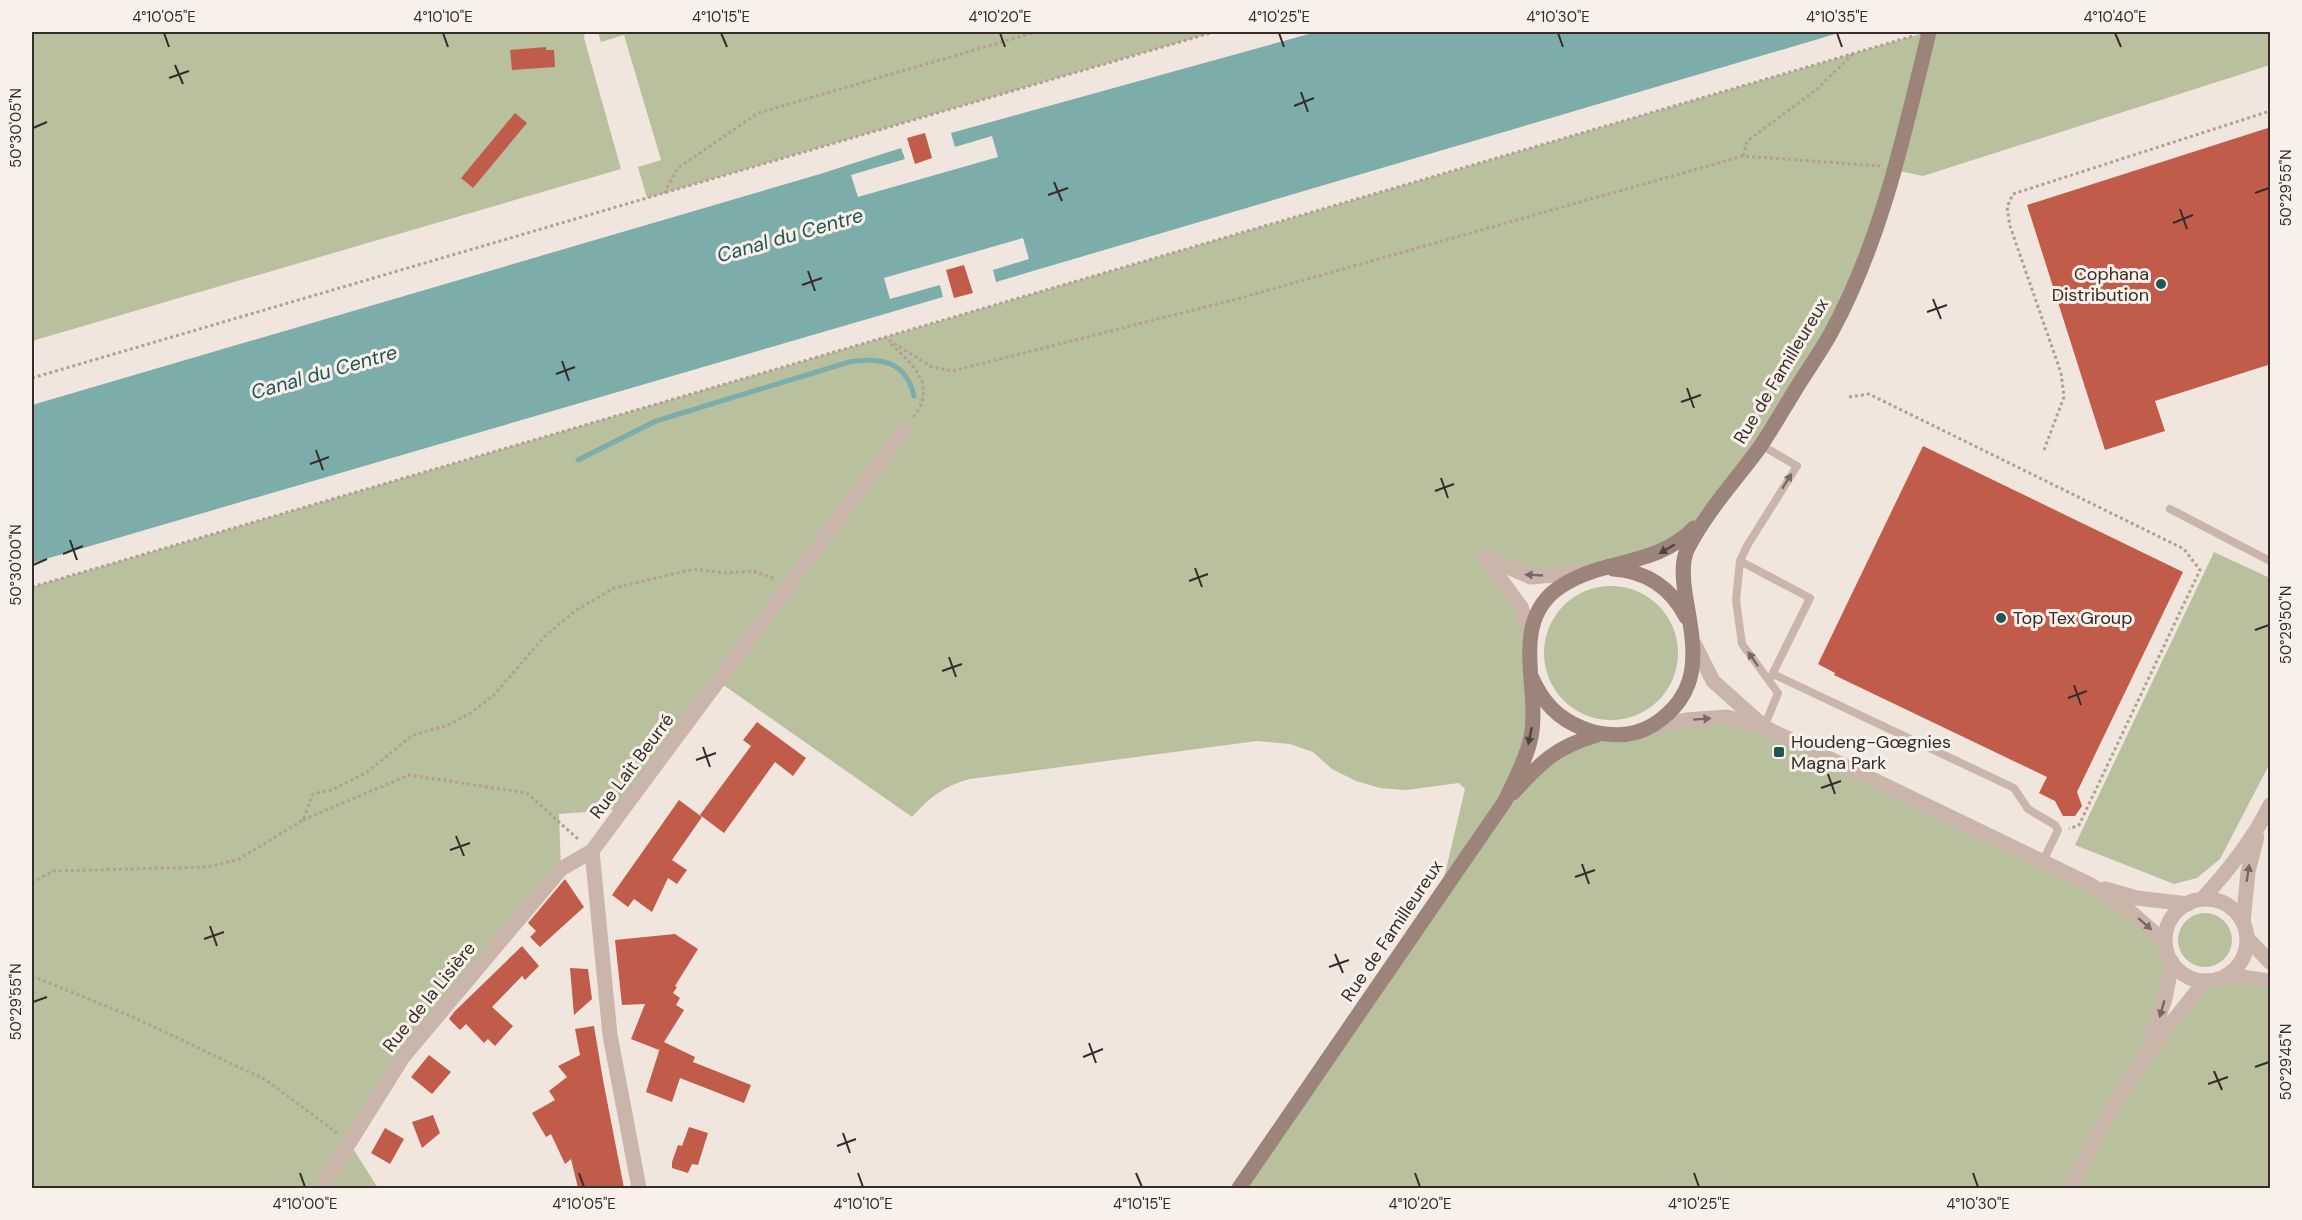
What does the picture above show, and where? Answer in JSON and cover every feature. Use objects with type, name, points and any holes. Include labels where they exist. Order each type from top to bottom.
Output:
[{"type":"street","name":"Rue de Familleureux","points":[[1532,678],[1541,697],[1564,721],[1598,735],[1628,734],[1645,729],[1661,720],[1685,692],[1693,670],[1695,645],[1683,578],[1686,550],[1711,511],[1761,445],[1831,333],[1881,220],[1902,141],[1923,33]]},
{"type":"street","name":"Rue Lait Beurré","points":[[592,851],[792,585],[905,429]]},
{"type":"street","name":"Rue de Familleureux","points":[[1239,1188],[1505,801],[1531,738],[1532,678],[1528,654],[1530,633],[1541,608],[1560,586],[1587,572],[1607,569],[1660,553],[1684,538],[1711,511]]},
{"type":"street","points":[[1530,633],[1521,607],[1510,589],[1484,557],[1531,577],[1587,572]]},
{"type":"street","name":"Rue de Familleureux","points":[[1607,569],[1627,570],[1646,576],[1663,587],[1679,604],[1690,624]]},
{"type":"street","points":[[1695,645],[1713,681],[1764,727]]},
{"type":"street","points":[[1645,729],[1686,720],[1727,717],[1764,727],[2089,884],[2126,908],[2165,942],[2172,962],[2186,976],[2205,981],[2227,975],[2271,981]]},
{"type":"street","points":[[1505,801],[1541,762],[1570,743],[1598,735]]},
{"type":"street","points":[[2165,942],[2171,919],[2228,872],[2260,826],[2271,805]]},
{"type":"street","points":[[2227,975],[2244,955],[2247,938],[2243,922],[2248,872],[2260,826]]},
{"type":"street","points":[[592,851],[610,1035],[639,1188]]},
{"type":"street","name":"Rue de la Lisière","points":[[321,1188],[403,1057],[561,869],[592,851]]},
{"type":"street","points":[[2089,884],[2137,898],[2227,904],[2243,922]]},
{"type":"street","points":[[2247,938],[2271,962]]},
{"type":"street","points":[[2146,1055],[2164,999],[2172,962]]},
{"type":"street","points":[[2071,1188],[2105,1120],[2146,1055],[2205,981]]},
{"type":"lane","points":[[1761,445],[1797,466],[1740,561],[1736,600],[1742,644],[1771,678],[1778,693],[1764,727]]},
{"type":"lane","points":[[2170,510],[2271,561]]},
{"type":"lane","points":[[1740,561],[1810,598],[1771,678]]},
{"type":"lane","points":[[1771,678],[2014,788],[2028,809],[2055,825],[2058,830],[2043,861]]},
{"type":"path","points":[[664,193],[678,168],[758,113],[1036,32]]},
{"type":"path","points":[[32,378],[1214,32]]},
{"type":"path","points":[[32,587],[1923,33]]},
{"type":"path","points":[[1743,156],[1747,141],[1816,90],[1854,53]]},
{"type":"path","points":[[2044,450],[2064,397],[2061,373],[2010,226],[2007,207],[2013,194],[2271,111]]},
{"type":"path","points":[[884,337],[932,367],[952,371],[1237,299],[1743,156],[1881,166],[1895,170]]},
{"type":"path","points":[[884,337],[915,370],[925,390],[922,405],[905,429]]},
{"type":"path","points":[[1849,397],[1869,394],[1928,422],[2184,549],[2200,570],[2079,825],[2058,830]]},
{"type":"path","points":[[303,820],[313,794],[332,790],[367,772],[413,735],[448,725],[469,714],[493,696],[544,637],[575,611],[614,588],[694,569],[727,573],[753,571],[792,585]]},
{"type":"path","points":[[32,883],[53,871],[207,867],[238,859],[303,820],[409,775],[528,793],[592,851]]},
{"type":"path","points":[[32,976],[133,1017],[266,1080],[348,1142]]},
{"type":"green space","points":[[32,32],[585,32],[584,38],[621,169],[32,341]]},
{"type":"green space","points":[[598,32],[1214,32],[647,198],[638,167],[661,160],[624,35],[601,42]]},
{"type":"green space","points":[[1927,32],[2270,32],[2270,65],[1923,176],[1895,170],[1831,334],[1711,511],[1660,553],[1552,574],[1486,558],[1521,607],[1533,713],[1506,798],[1570,743],[1727,717],[2089,884],[2165,942],[2169,957],[2147,1052],[2205,981],[2227,975],[2270,981],[2270,1188],[1239,1188],[1440,895],[1465,789],[1459,783],[1406,790],[1380,788],[1356,781],[1332,769],[1313,752],[1290,744],[1257,741],[970,779],[938,793],[912,817],[719,682],[623,809],[559,814],[561,869],[403,1057],[348,1141],[378,1188],[32,1188],[32,587]]},
{"type":"green space","points":[[2214,552],[2270,578],[2270,763],[2220,859],[2197,878],[2174,884],[2075,845]]},
{"type":"green space","points":[[1611,586],[1637,591],[1658,606],[1673,627],[1678,653],[1673,679],[1658,700],[1637,715],[1611,720],[1585,715],[1564,700],[1549,679],[1544,653],[1549,627],[1564,606],[1585,591]]},
{"type":"green space","points":[[2205,913],[2215,915],[2224,921],[2230,930],[2232,940],[2230,950],[2224,959],[2215,965],[2205,967],[2195,965],[2186,959],[2180,950],[2178,940],[2180,930],[2186,921],[2195,915]]},
{"type":"water","name":"Canal du Centre","points":[[1316,32],[1842,32],[996,282],[993,270],[1029,259],[1023,238],[884,278],[890,299],[940,285],[943,297],[32,563],[32,405],[820,174],[901,148],[905,159],[851,175],[858,197],[998,157],[992,136],[955,147],[951,133]]},
{"type":"building","points":[[546,47],[546,50],[554,50],[555,67],[512,70],[510,50]]},
{"type":"building","points":[[515,113],[527,123],[473,188],[461,178]]},
{"type":"building","name":"Cophana Distribution","points":[[2271,127],[2271,364],[2155,401],[2165,431],[2105,450],[2027,205]]},
{"type":"building","points":[[925,133],[932,158],[915,164],[907,138]]},
{"type":"building","points":[[964,265],[973,293],[954,298],[946,270]]},
{"type":"building","name":"Top Tex Group","points":[[1923,446],[2183,572],[2077,792],[2082,806],[2075,816],[2063,816],[2055,801],[2039,793],[2047,777],[1834,675],[1835,673],[1818,664]]},
{"type":"building","points":[[757,722],[806,758],[793,776],[775,762],[724,833],[700,815],[751,746],[743,740]]},
{"type":"building","points":[[679,800],[702,817],[672,860],[687,870],[677,884],[668,878],[652,912],[634,899],[628,907],[612,895]]},
{"type":"building","points":[[565,879],[584,907],[540,947],[530,937],[536,931],[528,923]]},
{"type":"building","points":[[675,934],[698,949],[675,986],[677,987],[673,993],[680,998],[676,1005],[684,1010],[664,1042],[695,1057],[693,1062],[751,1085],[744,1103],[680,1078],[672,1102],[646,1092],[660,1048],[659,1050],[631,1039],[645,1004],[622,1005],[615,940]]},
{"type":"building","points":[[522,946],[539,966],[525,980],[522,976],[492,1007],[513,1026],[495,1046],[488,1039],[484,1043],[466,1024],[460,1030],[449,1019],[454,1012]]},
{"type":"building","points":[[570,968],[588,969],[592,999],[574,1015]]},
{"type":"building","points":[[594,1026],[624,1188],[578,1188],[571,1159],[565,1164],[551,1134],[546,1137],[532,1113],[555,1100],[549,1091],[567,1077],[558,1066],[580,1055],[575,1029]]},
{"type":"building","points":[[429,1055],[451,1072],[432,1094],[411,1077]]},
{"type":"building","points":[[433,1115],[440,1133],[422,1148],[412,1122]]},
{"type":"building","points":[[689,1127],[708,1133],[698,1165],[692,1164],[688,1173],[672,1168],[672,1162],[678,1145],[682,1146]]},
{"type":"building","points":[[385,1128],[404,1139],[390,1164],[371,1153]]},
{"type":"waterway","points":[[578,460],[656,421],[849,362],[872,360],[890,364],[905,375],[914,396]]},
{"type":"place","name":"Cophana Distribution","points":[[2161,284]]},
{"type":"place","name":"Top Tex Group","points":[[2001,618]]},
{"type":"place","name":"Houdeng-Gœgnies Magna Park","points":[[1779,752]]}]
